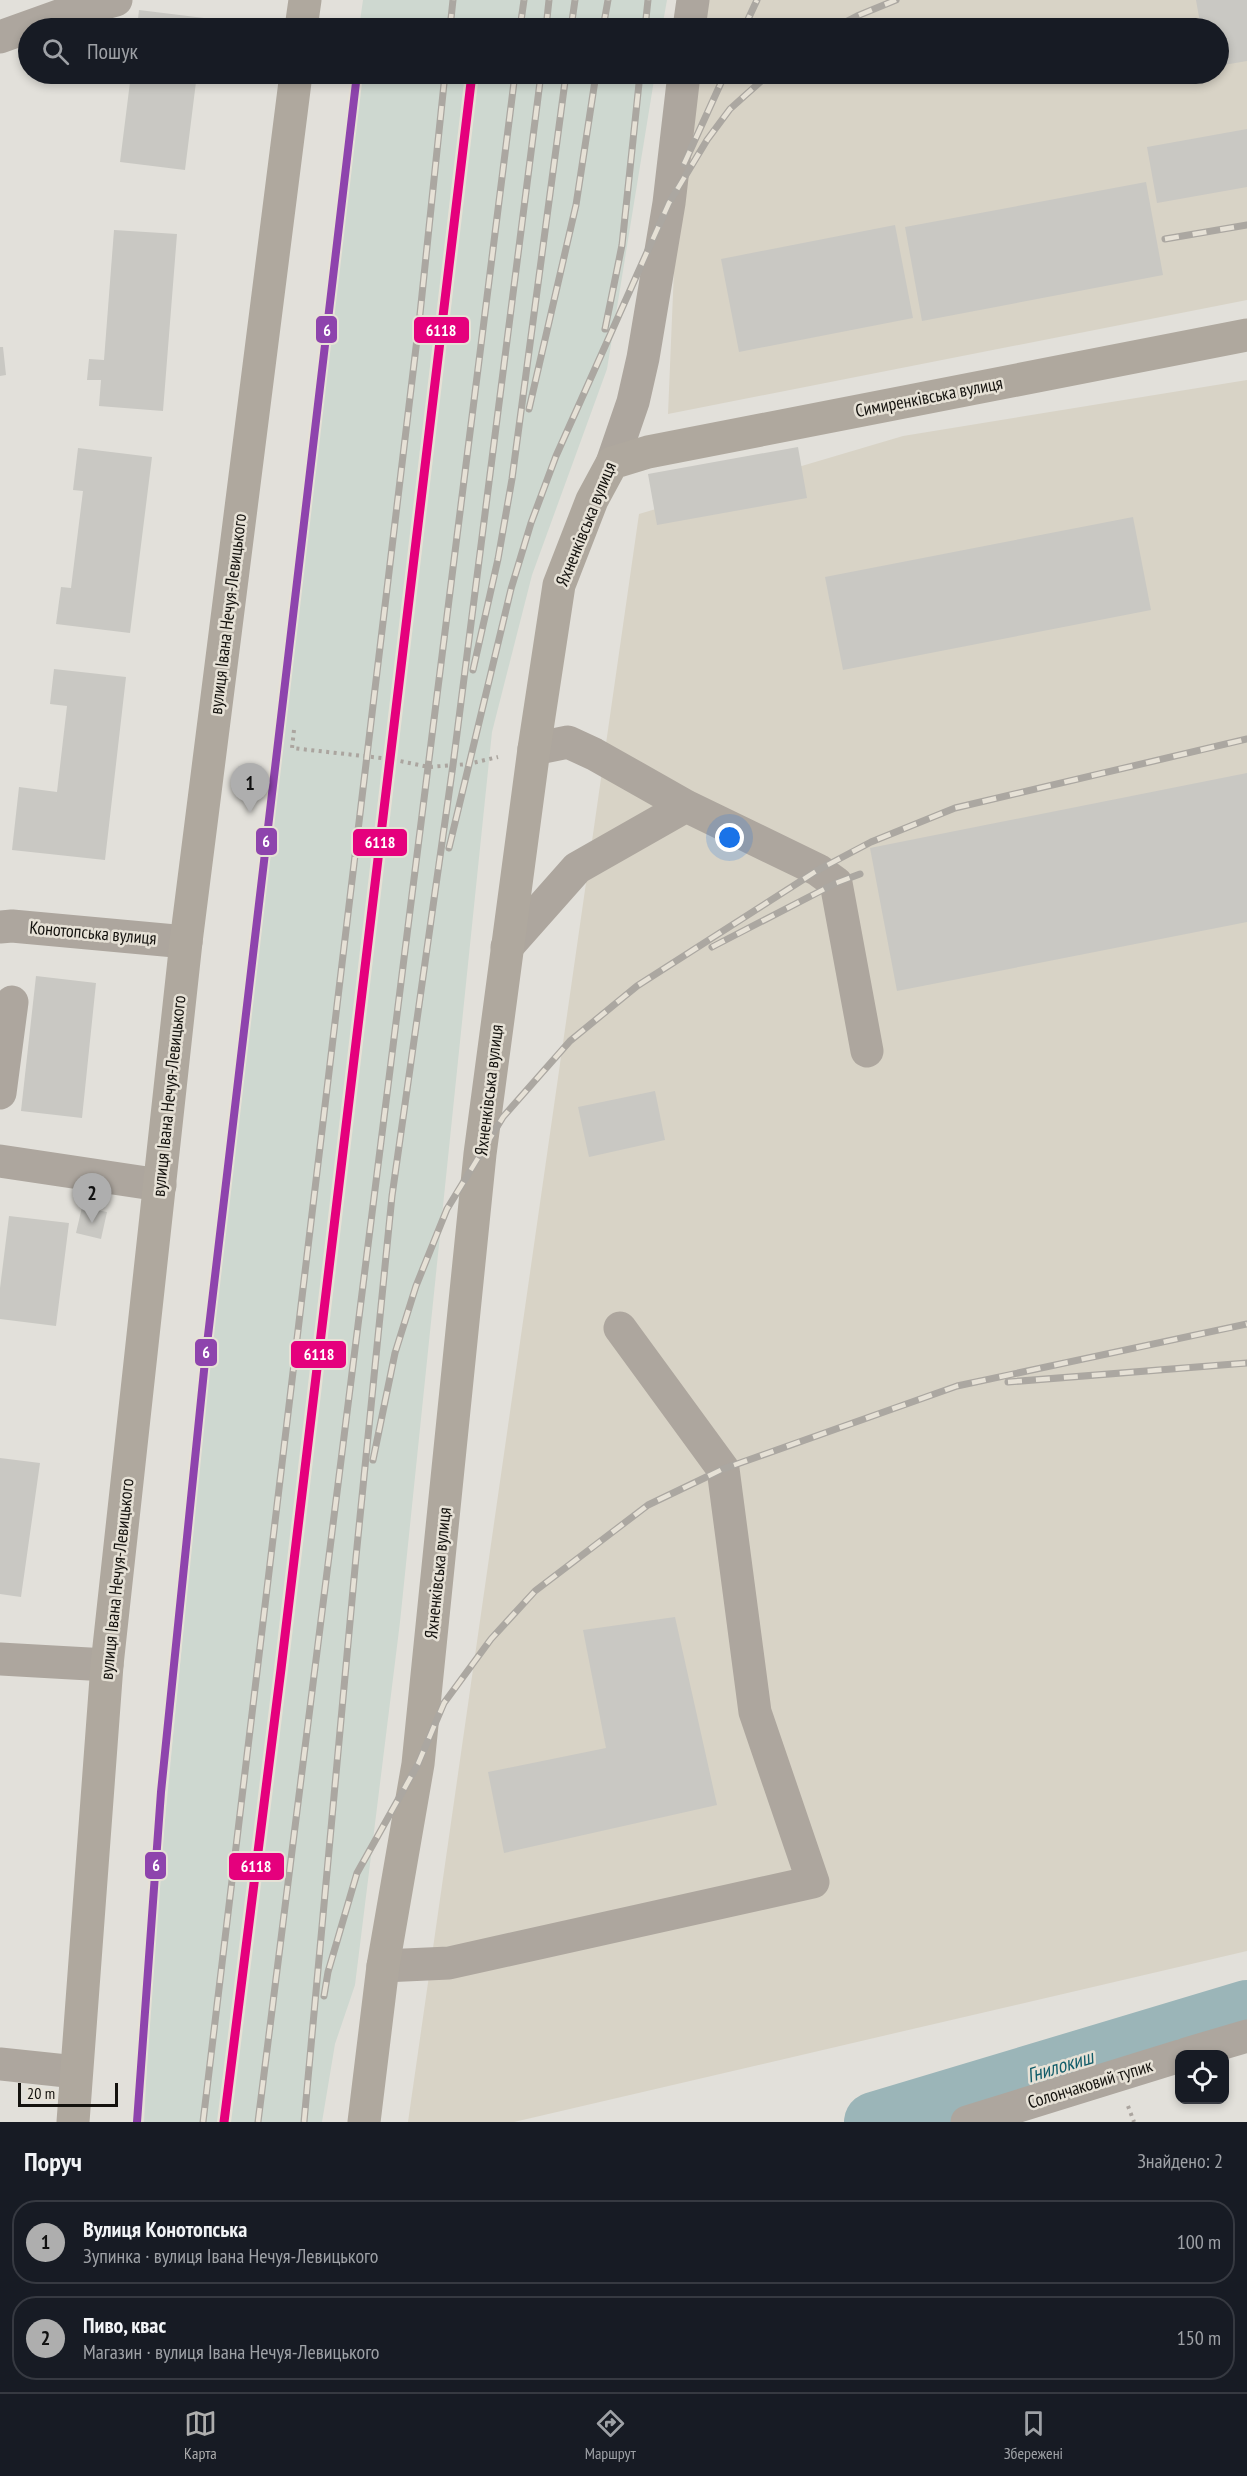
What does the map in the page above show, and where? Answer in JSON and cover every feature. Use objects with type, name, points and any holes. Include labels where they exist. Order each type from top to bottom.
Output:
[{"type":"main road","points":[[302,18],[305,0]]},
{"type":"main road","name":"вулиця Івана Нечуя-Левицького","points":[[73,2122],[107,1665],[186,942],[295,84]]},
{"type":"main road","name":"Симиренківська вулиця","points":[[612,463],[660,450],[1247,335]]},
{"type":"main road","name":"Яхненківська вулиця","points":[[364,2122],[383,1966],[418,1764],[480,1154],[534,749],[559,585],[592,500],[612,463]]},
{"type":"street","points":[[55,18],[116,0]]},
{"type":"street","points":[[690,18],[693,0]]},
{"type":"street","points":[[0,37],[18,31]]},
{"type":"street","name":"Яхненківська вулиця","points":[[612,463],[633,402],[643,358],[669,203],[683,84]]},
{"type":"street","points":[[534,749],[568,742],[594,754],[686,806],[818,870],[836,883],[867,1051]]},
{"type":"street","points":[[507,948],[577,868],[686,806]]},
{"type":"street","name":"Конотопська вулиця","points":[[0,927],[12,926],[186,942]]},
{"type":"street","points":[[0,1093],[12,1002]]},
{"type":"street","points":[[0,1161],[160,1185]]},
{"type":"street","points":[[383,1966],[448,1963],[813,1882],[755,1712],[723,1469],[620,1328]]},
{"type":"street","points":[[0,1659],[107,1665]]},
{"type":"street","points":[[1202,2050],[1247,2036]]},
{"type":"street","name":"Солончаковий тупик","points":[[967,2122],[1175,2057]]},
{"type":"street","points":[[0,2064],[76,2072]]},
{"type":"path","points":[[294,730],[292,748],[390,759],[429,767],[476,762],[534,749]]},
{"type":"shaded area","points":[[363,0],[667,0],[664,18],[360,18]]},
{"type":"shaded area","points":[[706,0],[1247,0],[1247,300],[668,414],[674,270],[696,84],[1229,84],[1229,18],[704,18]]},
{"type":"shaded area","points":[[354,84],[653,84],[607,369],[532,575],[492,732],[400,1622],[355,1985],[335,2044],[322,2122],[144,2122],[154,1934],[246,980],[306,524]]},
{"type":"shaded area","points":[[1247,380],[1247,1951],[514,2122],[408,2122],[639,514],[903,436]]},
{"type":"building","points":[[1196,0],[1247,0],[1247,61],[1229,64],[1229,18],[1199,18]]},
{"type":"building","points":[[139,10],[204,18],[138,18]]},
{"type":"building","points":[[130,84],[196,84],[185,170],[120,162]]},
{"type":"building","points":[[1247,129],[1247,187],[1157,203],[1147,147]]},
{"type":"building","points":[[1146,182],[1163,275],[922,321],[905,227]]},
{"type":"building","points":[[895,225],[913,318],[739,352],[721,259]]},
{"type":"building","points":[[114,230],[177,234],[163,411],[99,406],[101,380],[87,380],[89,359],[104,360]]},
{"type":"building","points":[[0,347],[3,347],[6,375],[0,376]]},
{"type":"building","points":[[798,447],[807,498],[657,525],[648,474]]},
{"type":"building","points":[[78,448],[152,457],[130,633],[56,624],[61,587],[71,588],[83,491],[73,490]]},
{"type":"building","points":[[1133,517],[1151,610],[843,670],[825,577]]},
{"type":"building","points":[[54,669],[126,677],[105,860],[12,850],[19,787],[57,792],[67,706],[50,704]]},
{"type":"building","points":[[1247,773],[1247,922],[897,991],[870,848]]},
{"type":"building","points":[[36,976],[96,983],[82,1118],[21,1111]]},
{"type":"building","points":[[655,1091],[665,1140],[589,1157],[578,1107]]},
{"type":"building","points":[[82,1207],[107,1212],[101,1239],[76,1233]]},
{"type":"building","points":[[9,1216],[69,1223],[56,1326],[0,1319],[0,1288]]},
{"type":"building","points":[[0,1458],[40,1463],[21,1597],[0,1594]]},
{"type":"building","points":[[675,1617],[717,1805],[504,1853],[488,1772],[606,1748],[583,1630]]},
{"type":"waterway","name":"Гнилокиш","points":[[874,2122],[1247,2010]]},
{"type":"railway","points":[[451,18],[453,0]]},
{"type":"railway","points":[[521,18],[524,0]]},
{"type":"railway","points":[[547,18],[549,0]]},
{"type":"railway","points":[[572,18],[575,0]]},
{"type":"railway","points":[[605,18],[608,0]]},
{"type":"railway","points":[[646,18],[648,0]]},
{"type":"railway","points":[[749,18],[757,0]]},
{"type":"railway","points":[[853,18],[896,0]]},
{"type":"railway","points":[[203,2122],[420,314],[444,84]]},
{"type":"railway","points":[[258,2122],[514,84]]},
{"type":"railway","points":[[304,2122],[392,1196],[453,765],[540,84]]},
{"type":"railway","points":[[473,670],[498,559],[512,479],[565,84]]},
{"type":"railway","points":[[529,409],[576,205],[594,84]]},
{"type":"railway","points":[[605,329],[622,245],[639,84]]},
{"type":"railway","points":[[684,164],[720,84]]},
{"type":"railway","points":[[449,848],[511,589],[531,523],[556,456],[669,203],[707,140],[730,109],[758,84]]},
{"type":"railway","points":[[1165,239],[1247,225]]},
{"type":"railway","points":[[373,1460],[395,1353],[416,1286],[447,1209],[503,1117],[570,1041],[637,986],[818,870],[871,842],[955,808],[1247,739]]},
{"type":"railway","points":[[712,947],[836,883],[860,874]]},
{"type":"railway","points":[[324,1996],[328,1972],[357,1873],[418,1764],[444,1703],[491,1639],[535,1591],[648,1505],[723,1469],[957,1386],[1247,1324]]},
{"type":"railway","points":[[1008,1382],[1247,1363]]},
{"type":"transit line","name":"6","points":[[137,2122],[161,1792],[205,1361],[356,84]]},
{"type":"transit line","name":"6118","points":[[224,2122],[281,1669],[471,84]]},
{"type":"place","name":"Вулиця Конотопська","points":[[250,813]]},
{"type":"place","name":"Пиво, квас","points":[[92,1223]]}]
